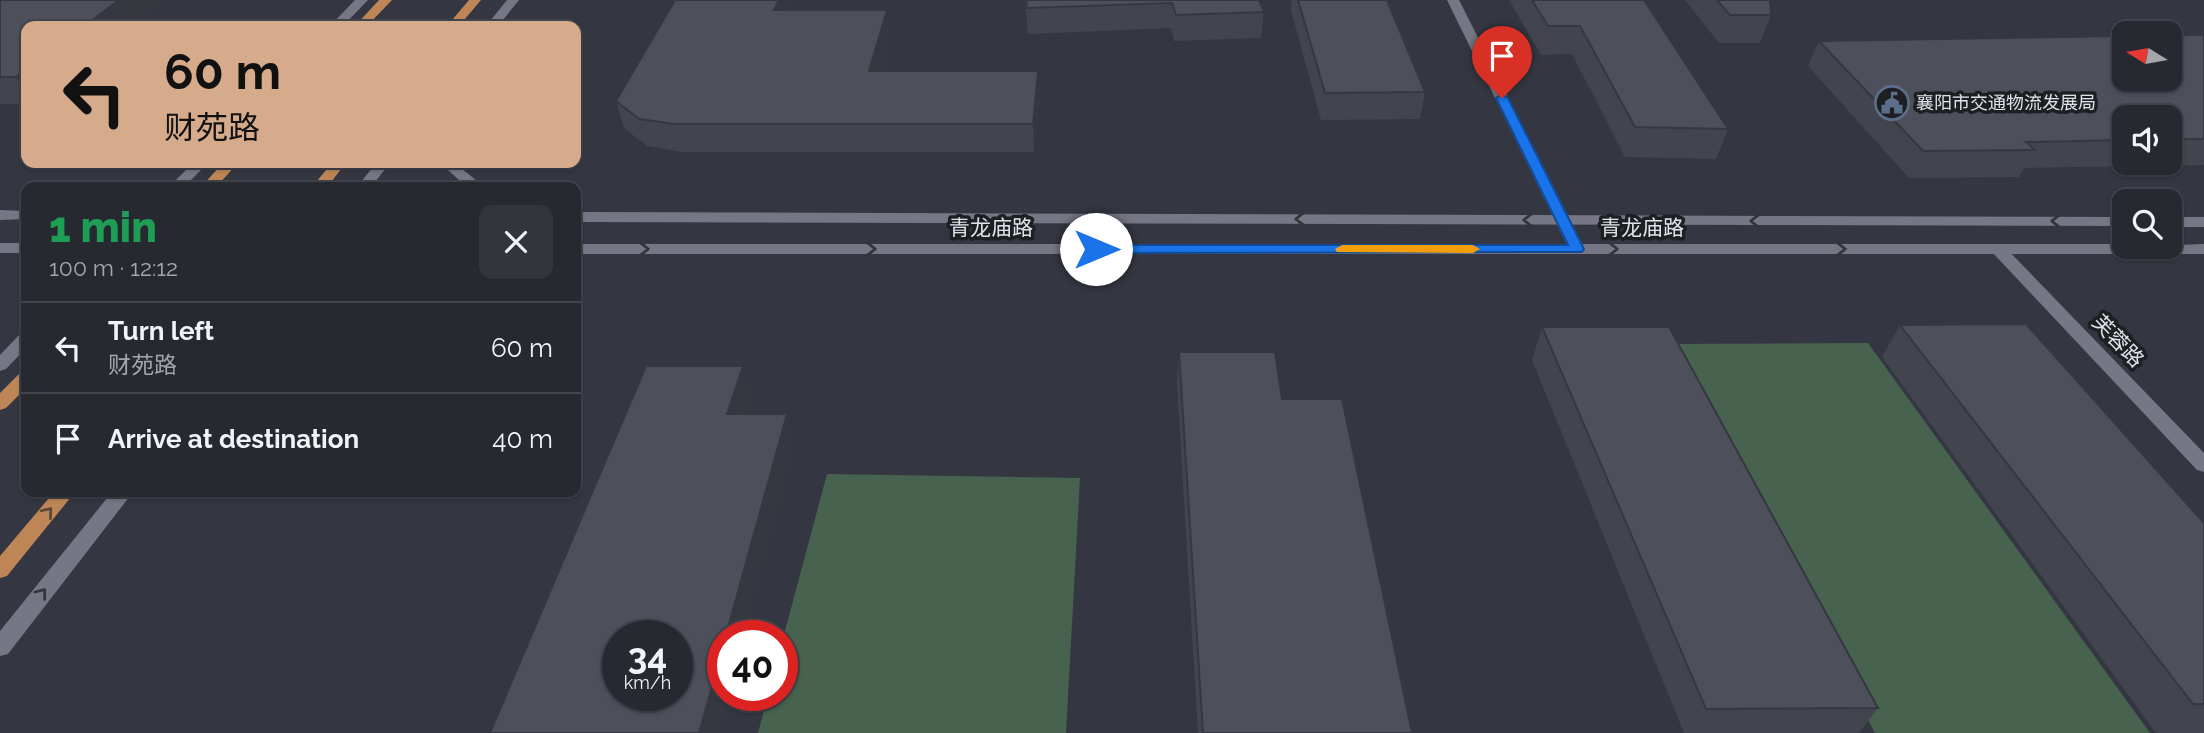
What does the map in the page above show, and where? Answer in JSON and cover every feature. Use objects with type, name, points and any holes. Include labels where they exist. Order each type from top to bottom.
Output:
[{"type":"main road","points":[[366,21],[386,0]]},
{"type":"main road","points":[[457,21],[475,0]]},
{"type":"main road","points":[[213,182],[226,168]]},
{"type":"main road","points":[[323,182],[335,168]]},
{"type":"main road","points":[[0,404],[21,382]]},
{"type":"main road","points":[[0,570],[61,497]]},
{"type":"street","points":[[341,21],[362,0]]},
{"type":"street","points":[[496,21],[513,0]]},
{"type":"street","points":[[1453,0],[1577,249]]},
{"type":"street","points":[[181,182],[196,168]]},
{"type":"street","points":[[368,182],[379,168]]},
{"type":"street","points":[[453,168],[469,182]]},
{"type":"street","points":[[0,215],[21,215]]},
{"type":"street","name":"青龙庙路","points":[[581,216],[2112,222]]},
{"type":"street","points":[[2182,222],[2204,222]]},
{"type":"street","points":[[0,248],[21,248]]},
{"type":"street","name":"芙蓉路","points":[[1998,249],[2204,465]]},
{"type":"street","name":"青龙庙路","points":[[581,250],[2204,249]]},
{"type":"street","points":[[0,365],[21,343]]},
{"type":"street","points":[[0,647],[118,497]]},
{"type":"green space","points":[[1868,343],[2150,733],[1875,733],[1667,344]]},
{"type":"green space","points":[[827,474],[1080,478],[1066,733],[758,733],[764,711],[798,711],[798,620],[788,620]]},
{"type":"building","points":[[0,0],[119,0],[91,21],[21,21],[21,74],[16,77],[0,77]]},
{"type":"building","points":[[675,0],[779,0],[774,10],[887,10],[869,71],[1038,71],[1033,124],[674,124],[639,119],[616,101]]},
{"type":"building","points":[[1026,0],[1259,0],[1264,12],[1176,15],[1172,3],[1027,8]]},
{"type":"building","points":[[1298,0],[1387,0],[1425,92],[1325,93]]},
{"type":"building","points":[[1532,0],[1644,0],[1728,129],[1635,127],[1580,26],[1548,26]]},
{"type":"building","points":[[1717,0],[1770,0],[1771,15],[1730,15]]},
{"type":"building","points":[[2182,35],[2204,35],[2204,139],[2182,139],[2182,105],[2112,105],[2112,140],[2026,142],[2035,150],[1923,151],[1819,41],[2112,36],[2112,91],[2182,91]]},
{"type":"building","points":[[2026,324],[2204,523],[2204,704],[2193,704],[1900,325]]},
{"type":"building","points":[[1542,327],[1669,327],[1878,708],[1706,709]]},
{"type":"building","points":[[1179,352],[1275,352],[1282,399],[1342,399],[1412,733],[1203,733]]},
{"type":"building","points":[[646,366],[743,366],[727,414],[787,414],[730,620],[707,620],[707,705],[699,733],[490,733]]},
{"type":"slow traffic","points":[[1342,249],[1473,249]]},
{"type":"place","name":"襄阳市交通物流发展局","points":[[1892,103]]},
{"type":"route","points":[[1096,249],[1577,249],[1502,98]]}]
